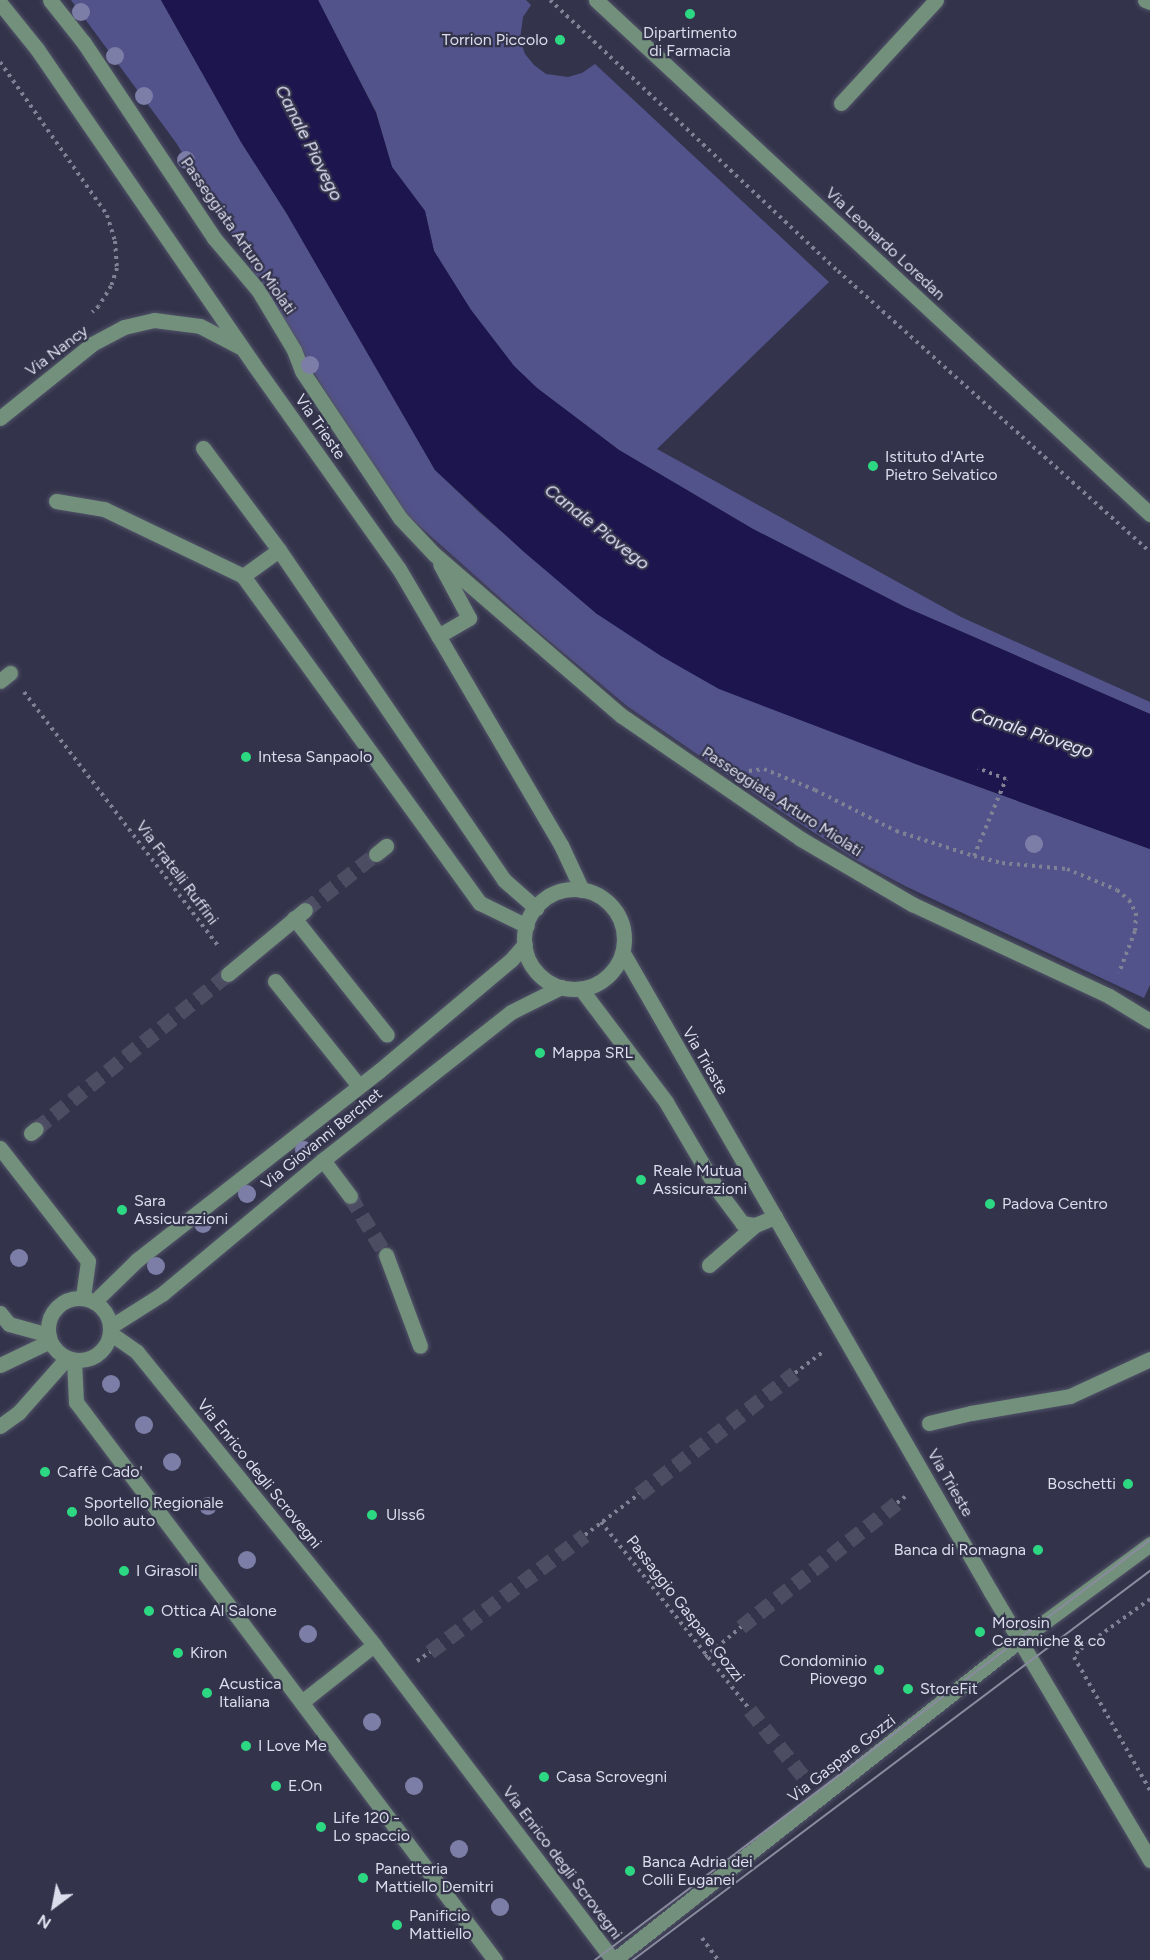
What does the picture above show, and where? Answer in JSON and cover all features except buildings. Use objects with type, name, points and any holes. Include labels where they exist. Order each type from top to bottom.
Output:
[{"type":"street","name":"Passeggiata Arturo Miolati","points":[[50,0],[84,43],[214,238],[258,290],[294,350],[302,371],[400,518],[434,554],[622,716],[801,839],[912,904],[1109,996],[1150,1021]]},
{"type":"street","name":"Via Leonardo Loredan","points":[[596,0],[1150,514]]},
{"type":"street","points":[[841,103],[936,0]]},
{"type":"street","points":[[1145,0],[1150,2]]},
{"type":"street","name":"Via Trieste","points":[[0,3],[37,49],[399,569],[561,845],[582,890],[607,902],[616,912],[622,925],[623,953],[843,1336],[1150,1860]]},
{"type":"street","name":"Via Nancy","points":[[0,418],[92,344],[124,327],[154,320],[200,326],[243,348]]},
{"type":"street","points":[[203,448],[279,550],[504,880],[536,908]]},
{"type":"street","points":[[56,501],[104,509],[243,576],[480,903],[526,926]]},
{"type":"street","points":[[243,576],[279,550]]},
{"type":"street","name":"Passeggiata Arturo Miolati","points":[[434,554],[469,618],[438,636]]},
{"type":"street","points":[[582,890],[556,893],[536,908],[526,926],[525,944],[536,971],[561,987],[581,989],[603,981],[623,953]]},
{"type":"street","points":[[232,971],[300,914],[387,1035]]},
{"type":"street","name":"Via Giovanni Berchet","points":[[88,1300],[359,1086],[511,960],[525,944]]},
{"type":"street","points":[[275,981],[359,1086]]},
{"type":"street","name":"Via Giovanni Berchet","points":[[110,1330],[162,1294],[323,1160],[511,1012],[561,987]]},
{"type":"street","points":[[581,989],[666,1102],[719,1192],[742,1223],[755,1225]]},
{"type":"street","points":[[0,1148],[88,1261],[88,1300],[71,1299],[52,1313],[48,1324],[49,1338],[60,1354],[71,1359],[94,1357],[107,1343],[110,1330]]},
{"type":"street","points":[[323,1160],[350,1196]]},
{"type":"street","points":[[709,1265],[755,1225],[775,1217]]},
{"type":"street","points":[[386,1255],[420,1346]]},
{"type":"street","name":"Via Enrico degli Scrovegni","points":[[88,1300],[108,1317],[110,1330],[137,1352],[374,1645],[614,1960]]},
{"type":"street","points":[[0,1312],[9,1324],[49,1338]]},
{"type":"street","points":[[0,1365],[49,1338]]},
{"type":"street","points":[[0,1426],[19,1412],[71,1359]]},
{"type":"street","points":[[71,1359],[76,1402],[303,1701],[495,1960]]},
{"type":"street","points":[[929,1423],[971,1413],[1070,1396],[1150,1359]]},
{"type":"street","name":"Via Gaspare Gozzi","points":[[614,1960],[1020,1640],[1150,1544]]},
{"type":"street","points":[[303,1701],[374,1645]]},
{"type":"path","points":[[550,0],[838,271],[1150,552]]},
{"type":"path","points":[[0,62],[107,215],[116,241],[117,268],[111,286],[99,306],[84,319]]},
{"type":"path","name":"Via Fratelli Ruffini","points":[[5,677],[232,971]]},
{"type":"path","points":[[974,856],[1006,779],[978,768]]},
{"type":"path","points":[[716,782],[741,771],[764,770],[815,790],[896,831],[1002,863],[1067,869],[1118,890],[1136,913],[1135,931],[1109,996]]},
{"type":"path","points":[[795,1373],[843,1336]]},
{"type":"path","points":[[585,1535],[639,1494]]},
{"type":"path","name":"Passaggio Gaspare Gozzi","points":[[601,1522],[705,1657],[750,1710]]},
{"type":"path","points":[[1150,1599],[1078,1651],[1074,1657],[1150,1790]]},
{"type":"path","points":[[705,1657],[741,1627]]},
{"type":"path","points":[[702,1938],[718,1960]]},
{"type":"shaded area","points":[[71,0],[161,0],[241,142],[287,214],[435,470],[480,513],[597,614],[913,763],[1150,849],[1150,985],[1144,998],[905,886],[858,861],[771,805],[627,706],[535,629],[406,514],[322,386],[177,144]]},
{"type":"shaded area","points":[[318,0],[526,0],[531,5],[523,17],[520,39],[525,54],[534,65],[546,74],[568,77],[582,73],[595,64],[829,282],[657,449],[961,617],[1150,702],[1150,714],[905,607],[753,529],[619,450],[537,388],[514,366],[471,310],[434,251],[425,211],[392,167],[376,112]]},
{"type":"water","name":"Canale Piovego","points":[[161,0],[318,0],[376,113],[392,167],[425,211],[434,251],[471,310],[514,366],[537,388],[619,450],[753,529],[905,607],[1150,714],[1150,849],[913,763],[719,689],[661,656],[597,614],[524,552],[435,470],[287,214],[241,142]]},
{"type":"tunnel","points":[[305,910],[376,854]]},
{"type":"tunnel","points":[[36,1129],[228,974]]},
{"type":"tunnel","points":[[350,1196],[386,1255]]},
{"type":"tunnel","points":[[639,1494],[795,1373]]},
{"type":"tunnel","points":[[741,1627],[897,1503]]},
{"type":"tunnel","points":[[430,1652],[585,1535]]},
{"type":"tunnel","points":[[750,1710],[803,1776]]},
{"type":"tram line","points":[[595,1960],[1150,1540]]},
{"type":"tram line","points":[[633,1960],[1150,1571]]},
{"type":"place","name":"Dipartimento di Farmacia","points":[[690,14]]},
{"type":"place","name":"Torrion Piccolo","points":[[560,40]]},
{"type":"place","name":"Istituto d'Arte Pietro Selvatico","points":[[873,466]]},
{"type":"place","name":"Intesa Sanpaolo","points":[[246,757]]},
{"type":"place","name":"Mappa SRL","points":[[540,1053]]},
{"type":"place","name":"Reale Mutua Assicurazioni","points":[[641,1180]]},
{"type":"place","name":"Padova Centro","points":[[990,1204]]},
{"type":"place","name":"Sara Assicurazioni","points":[[122,1210]]},
{"type":"place","name":"Caffè Cado'","points":[[45,1472]]},
{"type":"place","name":"Boschetti","points":[[1128,1484]]},
{"type":"place","name":"Sportello Regionale bollo auto","points":[[72,1512]]},
{"type":"place","name":"Ulss6","points":[[372,1515]]},
{"type":"place","name":"Banca di Romagna","points":[[1038,1550]]},
{"type":"place","name":"I Girasoli","points":[[124,1571]]},
{"type":"place","name":"Ottica Al Salone","points":[[149,1611]]},
{"type":"place","name":"Morosin Ceramiche & co","points":[[980,1632]]},
{"type":"place","name":"Kìron","points":[[178,1653]]},
{"type":"place","name":"Condominio Piovego","points":[[879,1670]]},
{"type":"place","name":"StoreFit","points":[[908,1689]]},
{"type":"place","name":"Acustica Italiana","points":[[207,1693]]},
{"type":"place","name":"I Love Me","points":[[246,1746]]},
{"type":"place","name":"Casa Scrovegni","points":[[544,1777]]},
{"type":"place","name":"E.On","points":[[276,1786]]},
{"type":"place","name":"Life 120 - Lo spaccio","points":[[321,1827]]},
{"type":"place","name":"Banca Adria dei Colli Euganei","points":[[630,1871]]},
{"type":"place","name":"Panetteria Mattiello Demitri","points":[[363,1878]]},
{"type":"place","name":"Panificio Mattiello","points":[[397,1925]]}]
